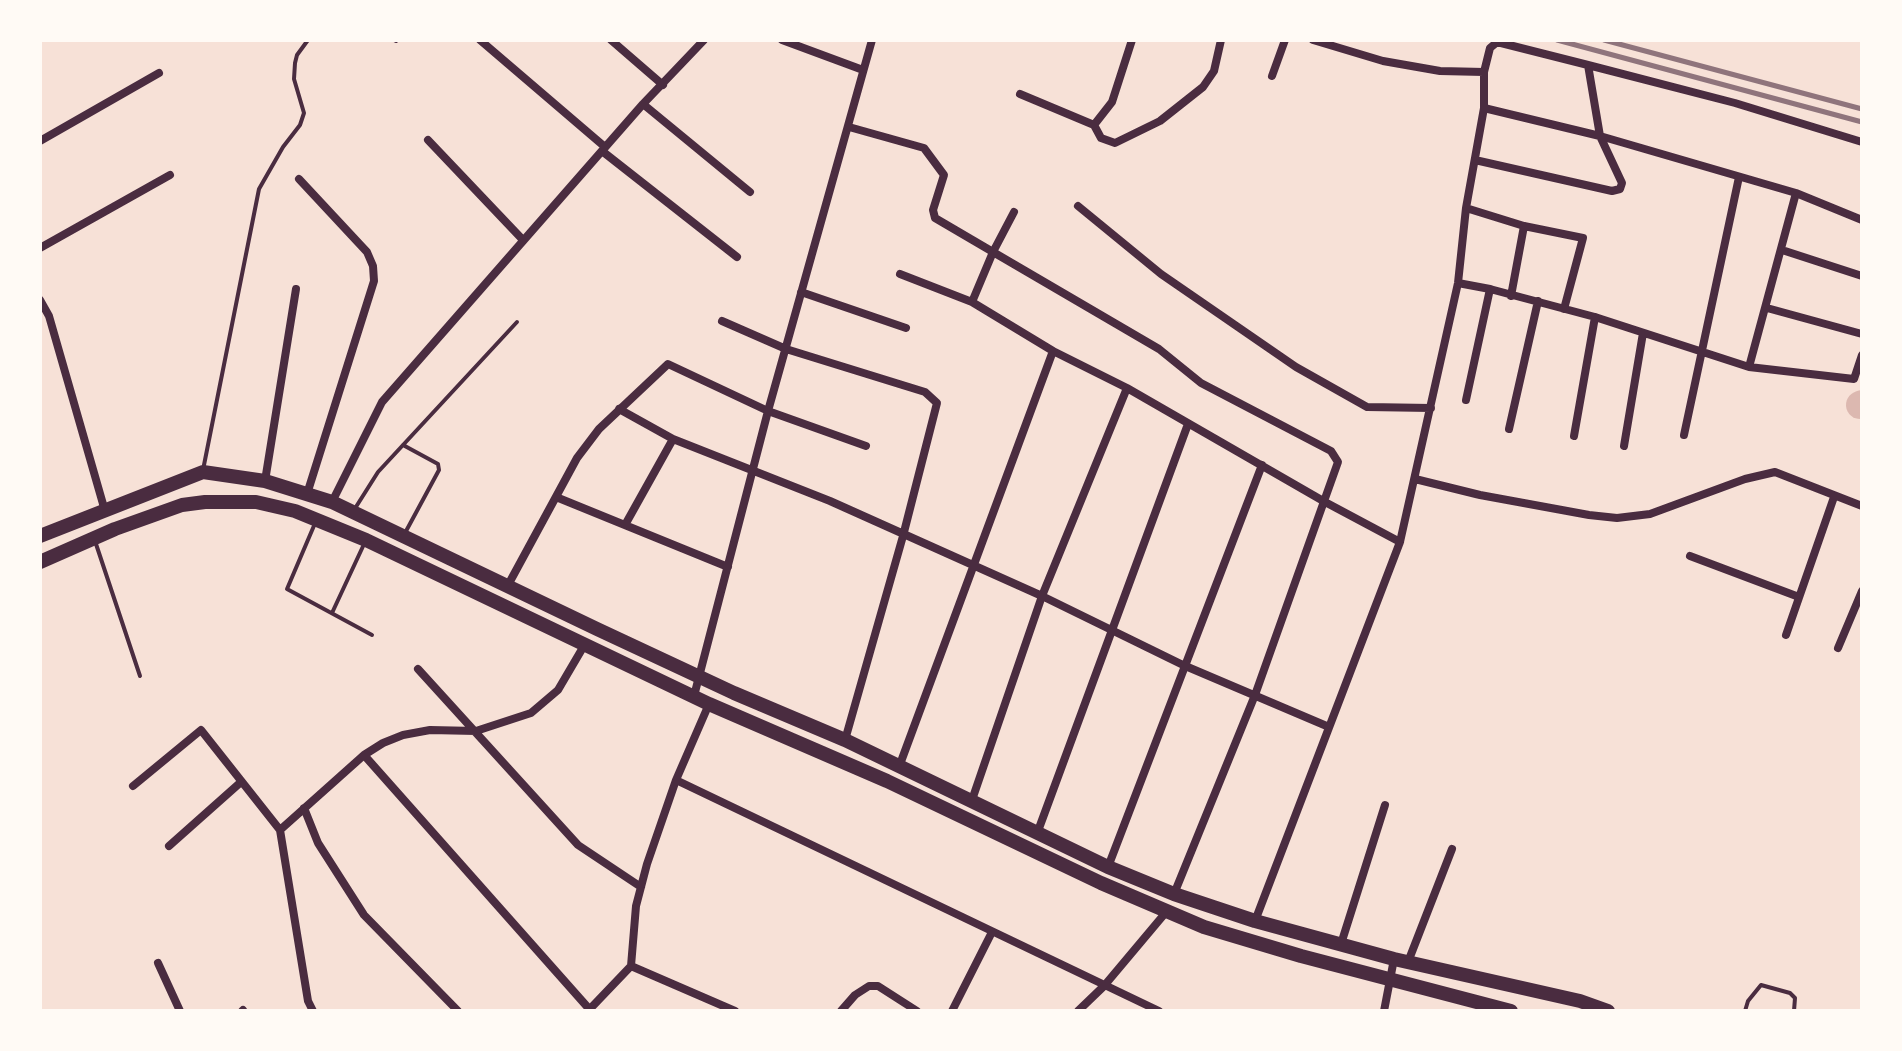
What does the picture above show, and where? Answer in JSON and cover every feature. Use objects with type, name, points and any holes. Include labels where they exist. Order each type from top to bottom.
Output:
[{"type":"highway","points":[[40,536],[203,472],[265,481],[332,502],[507,587],[845,740],[1108,867],[1174,894],[1255,921],[1608,1011]]},
{"type":"highway","points":[[40,562],[165,511],[205,502],[256,502],[295,511],[366,540],[709,704],[887,781],[1101,883],[1204,927],[1511,1011]]},
{"type":"street","points":[[480,40],[604,149],[737,257]]},
{"type":"street","points":[[611,40],[663,85]]},
{"type":"street","points":[[332,502],[382,402],[643,104],[704,40]]},
{"type":"street","points":[[694,696],[768,411],[872,40]]},
{"type":"street","points":[[1094,125],[1112,102],[1132,40]]},
{"type":"street","points":[[1020,94],[1094,125],[1101,138],[1115,143],[1160,121],[1209,82],[1221,40]]},
{"type":"street","points":[[1272,76],[1285,40]]},
{"type":"street","points":[[1313,40],[1383,61],[1440,71],[1484,72]]},
{"type":"street","points":[[789,41],[863,70]]},
{"type":"street","points":[[1255,921],[1400,542],[1458,283],[1466,208],[1484,108],[1484,72],[1488,51],[1496,43],[1588,65],[1735,103],[1862,142]]},
{"type":"street","points":[[1475,160],[1612,191],[1620,189],[1622,183],[1600,136],[1588,65]]},
{"type":"street","points":[[42,137],[159,73]]},
{"type":"street","points":[[643,104],[750,192]]},
{"type":"street","points":[[1484,108],[1600,136],[1796,193],[1862,220]]},
{"type":"street","points":[[849,127],[924,148],[944,175],[933,210],[935,218],[1159,349],[1201,383],[1331,451],[1338,462],[1255,695],[1174,894]]},
{"type":"street","points":[[428,140],[523,240]]},
{"type":"street","points":[[40,248],[170,175]]},
{"type":"street","points":[[1684,435],[1739,177]]},
{"type":"street","points":[[299,179],[367,252],[373,266],[374,281],[307,494]]},
{"type":"street","points":[[1749,367],[1796,193]]},
{"type":"street","points":[[1078,206],[1161,274],[1320,380],[1367,407],[1431,408]]},
{"type":"street","points":[[1466,208],[1524,226],[1583,238],[1564,309]]},
{"type":"street","points":[[972,302],[1014,212]]},
{"type":"street","points":[[1511,296],[1524,226]]},
{"type":"street","points":[[1782,250],[1862,276]]},
{"type":"street","points":[[900,274],[972,302],[1053,351],[1127,388],[1400,542]]},
{"type":"street","points":[[1458,283],[1595,317],[1749,367],[1854,379],[1862,355]]},
{"type":"street","points":[[265,481],[296,289]]},
{"type":"street","points":[[1466,400],[1490,289]]},
{"type":"street","points":[[801,292],[906,328]]},
{"type":"street","points":[[40,300],[49,316],[105,511]]},
{"type":"street","points":[[1509,429],[1538,301]]},
{"type":"street","points":[[1767,308],[1862,334]]},
{"type":"street","points":[[1574,436],[1595,317]]},
{"type":"street","points":[[722,321],[786,349],[925,392],[935,399],[937,406],[903,536],[845,740]]},
{"type":"street","points":[[1624,446],[1643,333]]},
{"type":"street","points":[[899,767],[1053,351]]},
{"type":"street","points":[[507,587],[577,458],[599,429],[670,364],[768,411],[866,446]]},
{"type":"street","points":[[972,800],[1042,596],[1127,388]]},
{"type":"street","points":[[619,409],[673,439],[830,501],[1042,596],[1183,665],[1329,727]]},
{"type":"street","points":[[1038,831],[1188,424]]},
{"type":"street","points":[[625,525],[673,439]]},
{"type":"street","points":[[1108,867],[1262,465]]},
{"type":"street","points":[[1415,479],[1512,501],[1617,518],[1650,514],[1762,473],[1786,476],[1862,506]]},
{"type":"street","points":[[556,497],[728,567]]},
{"type":"street","points":[[1786,635],[1834,497]]},
{"type":"street","points":[[1690,556],[1799,597]]},
{"type":"street","points":[[1838,648],[1862,591]]},
{"type":"street","points":[[280,830],[364,755],[403,735],[430,730],[476,731],[531,713],[558,690],[585,643]]},
{"type":"street","points":[[418,669],[578,845],[641,887]]},
{"type":"street","points":[[364,755],[590,1011],[631,966],[636,906],[641,887],[676,780],[709,704]]},
{"type":"street","points":[[133,786],[201,730],[280,830],[308,1001],[313,1011]]},
{"type":"street","points":[[676,780],[1159,1011]]},
{"type":"street","points":[[169,846],[241,782]]},
{"type":"street","points":[[1341,944],[1385,805]]},
{"type":"street","points":[[304,808],[318,843],[364,915],[458,1011]]},
{"type":"street","points":[[1384,1011],[1390,978],[1452,849]]},
{"type":"street","points":[[1078,1011],[1104,986],[1167,911]]},
{"type":"street","points":[[952,1011],[992,932]]},
{"type":"street","points":[[158,963],[180,1011]]},
{"type":"street","points":[[631,966],[735,1011]]},
{"type":"street","points":[[841,1011],[855,995],[869,986],[878,986],[917,1011]]},
{"type":"lane","points":[[203,472],[259,189],[283,147],[300,125],[304,113],[294,79],[297,55],[308,40]]},
{"type":"lane","points":[[353,512],[378,472],[517,322]]},
{"type":"lane","points":[[403,445],[438,464],[439,470],[404,537]]},
{"type":"lane","points":[[317,519],[287,589],[372,635]]},
{"type":"lane","points":[[94,539],[140,676]]},
{"type":"lane","points":[[332,613],[366,540]]},
{"type":"lane","points":[[1745,1011],[1748,1001],[1761,985],[1790,993],[1795,998],[1794,1011]]},
{"type":"railway","points":[[1557,40],[1862,122]]},
{"type":"railway","points":[[1604,40],[1862,109]]}]
